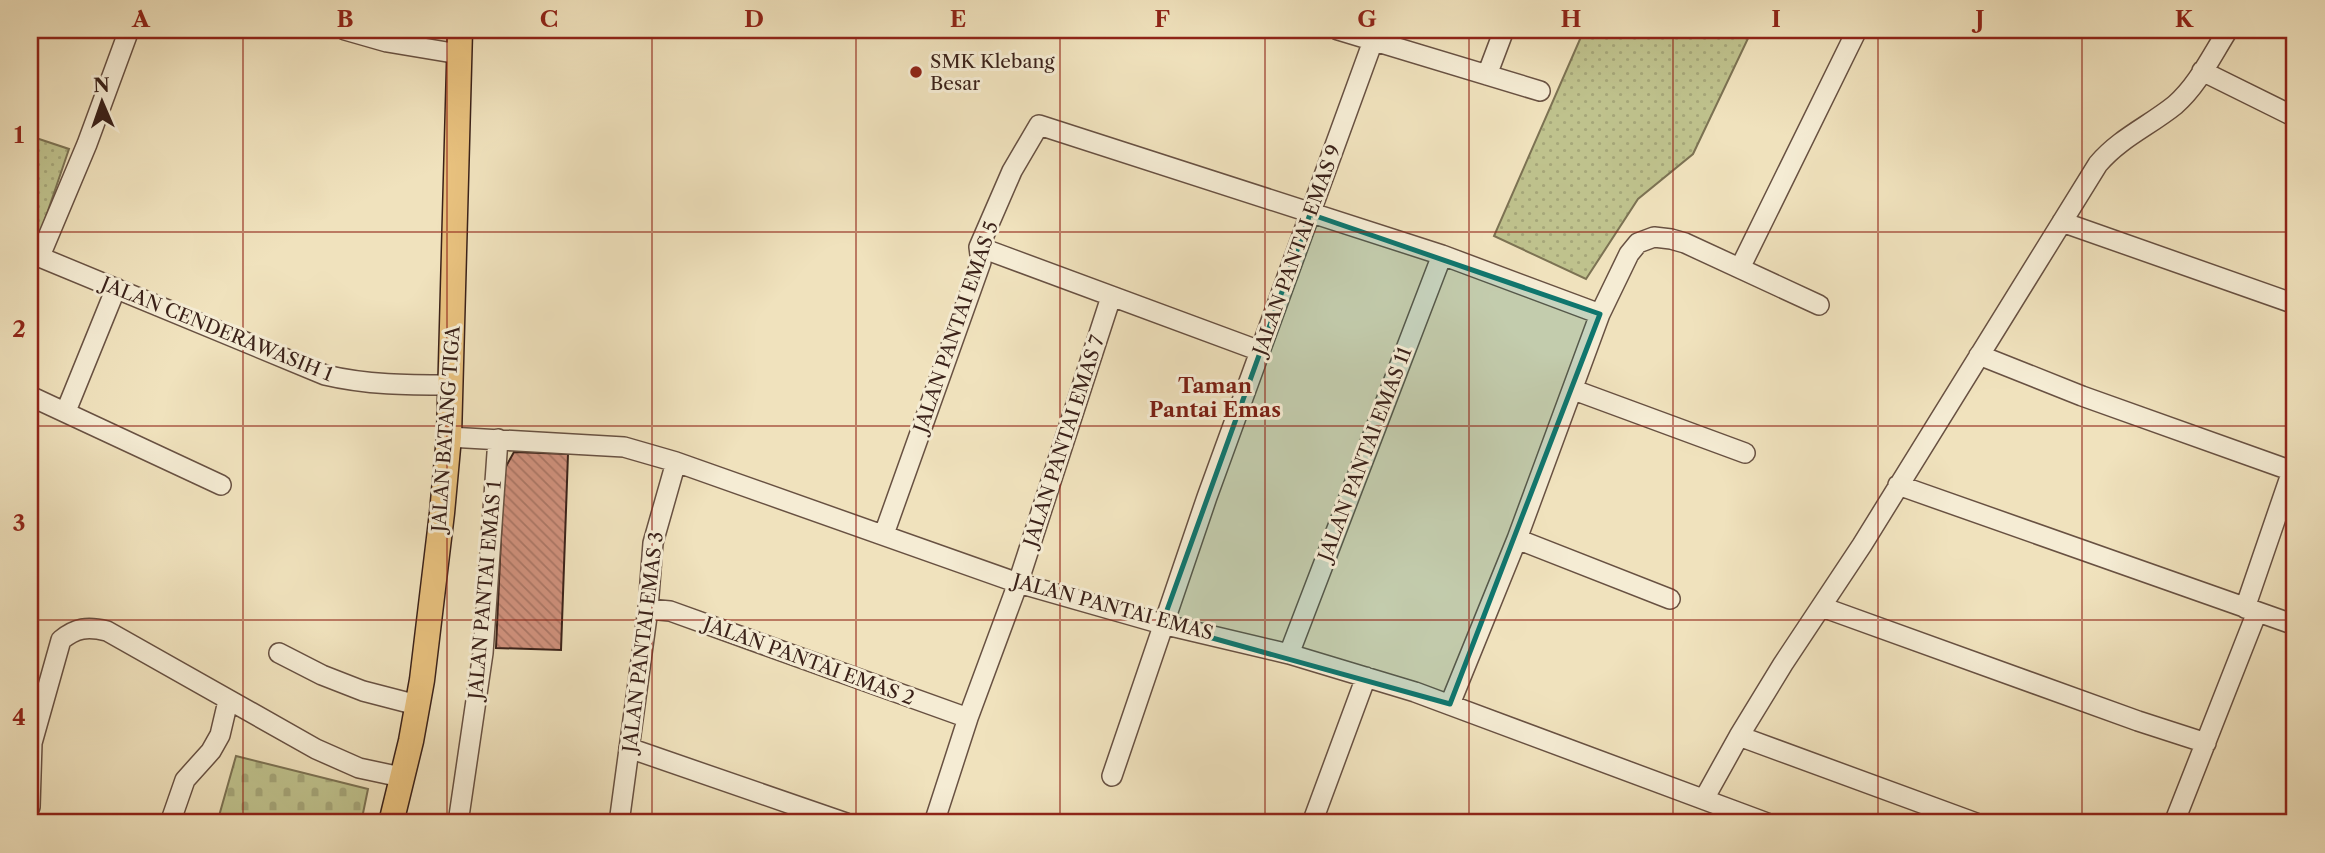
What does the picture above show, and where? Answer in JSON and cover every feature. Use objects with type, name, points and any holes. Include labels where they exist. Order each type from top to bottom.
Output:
[{"type":"main road","name":"JALAN BATANG TIGA","points":[[391,823],[417,705],[438,554],[449,437],[459,42]]},
{"type":"street","points":[[35,255],[87,144],[129,30]]},
{"type":"street","points":[[345,30],[387,42],[459,42]]},
{"type":"street","points":[[1338,30],[1540,91]]},
{"type":"street","points":[[1487,75],[1504,30]]},
{"type":"street","points":[[1740,268],[1857,30]]},
{"type":"street","points":[[1704,799],[1799,639],[1822,607],[2098,164],[2112,148],[2177,103],[2190,89],[2228,30]]},
{"type":"street","name":"JALAN PANTAI EMAS 9","points":[[1112,776],[1162,624],[1373,41]]},
{"type":"street","points":[[2202,71],[2295,117]]},
{"type":"street","name":"JALAN PANTAI EMAS 5","points":[[884,534],[981,262],[979,247],[1012,171],[1039,125],[1310,214]]},
{"type":"street","points":[[1310,214],[1442,255],[1600,314]]},
{"type":"street","points":[[2062,222],[2295,304]]},
{"type":"street","points":[[1450,704],[1517,539],[1600,314],[1629,254],[1638,243],[1654,237],[1685,243],[1819,305]]},
{"type":"street","points":[[979,247],[1260,351]]},
{"type":"street","name":"JALAN CENDERAWASIH 1","points":[[35,255],[325,375],[388,385],[451,385]]},
{"type":"street","name":"JALAN PANTAI EMAS 11","points":[[1289,654],[1442,255]]},
{"type":"street","points":[[66,411],[116,288]]},
{"type":"street","name":"JALAN PANTAI EMAS 7","points":[[934,823],[968,718],[1018,583],[1111,296]]},
{"type":"street","points":[[1979,355],[2082,396],[2294,472],[2206,743],[2174,823]]},
{"type":"street","points":[[1574,390],[1745,453]]},
{"type":"street","points":[[30,396],[221,485]]},
{"type":"street","name":"JALAN PANTAI EMAS","points":[[449,437],[624,447],[676,461],[1018,583],[1162,624],[1289,654],[1450,704],[1704,799],[1743,819],[1767,823]]},
{"type":"street","name":"JALAN PANTAI EMAS 1","points":[[458,823],[483,653],[498,439]]},
{"type":"street","name":"JALAN PANTAI EMAS 3","points":[[619,823],[648,609],[653,543],[676,461]]},
{"type":"street","points":[[1898,485],[2295,625]]},
{"type":"street","points":[[1517,539],[1670,598]]},
{"type":"street","points":[[1822,607],[2206,743]]},
{"type":"street","name":"JALAN PANTAI EMAS 2","points":[[648,609],[670,611],[968,718]]},
{"type":"street","points":[[30,807],[32,743],[61,640],[72,631],[89,627],[107,631],[228,701],[338,758],[359,768],[401,777]]},
{"type":"street","points":[[279,653],[322,675],[363,691],[417,705]]},
{"type":"street","points":[[1312,823],[1366,677]]},
{"type":"street","points":[[170,823],[185,780],[211,751],[220,735],[228,701]]},
{"type":"street","points":[[1739,736],[1976,823]]},
{"type":"street","points":[[629,748],[846,823]]},
{"type":"highlighted area","points":[[1310,214],[1600,314],[1450,704],[1162,624]]},
{"type":"green space","points":[[1584,30],[1752,30],[1693,154],[1638,199],[1586,279],[1494,236]]},
{"type":"green space","points":[[30,136],[69,149],[38,240],[30,237]]},
{"type":"green space","points":[[236,756],[368,789],[361,823],[217,823]]},
{"type":"building","points":[[514,452],[568,454],[561,650],[496,648],[504,470]]},
{"type":"place","name":"SMK Klebang Besar","points":[[916,72]]},
{"type":"district","name":"Taman Pantai Emas","points":[[1215,397]]}]
